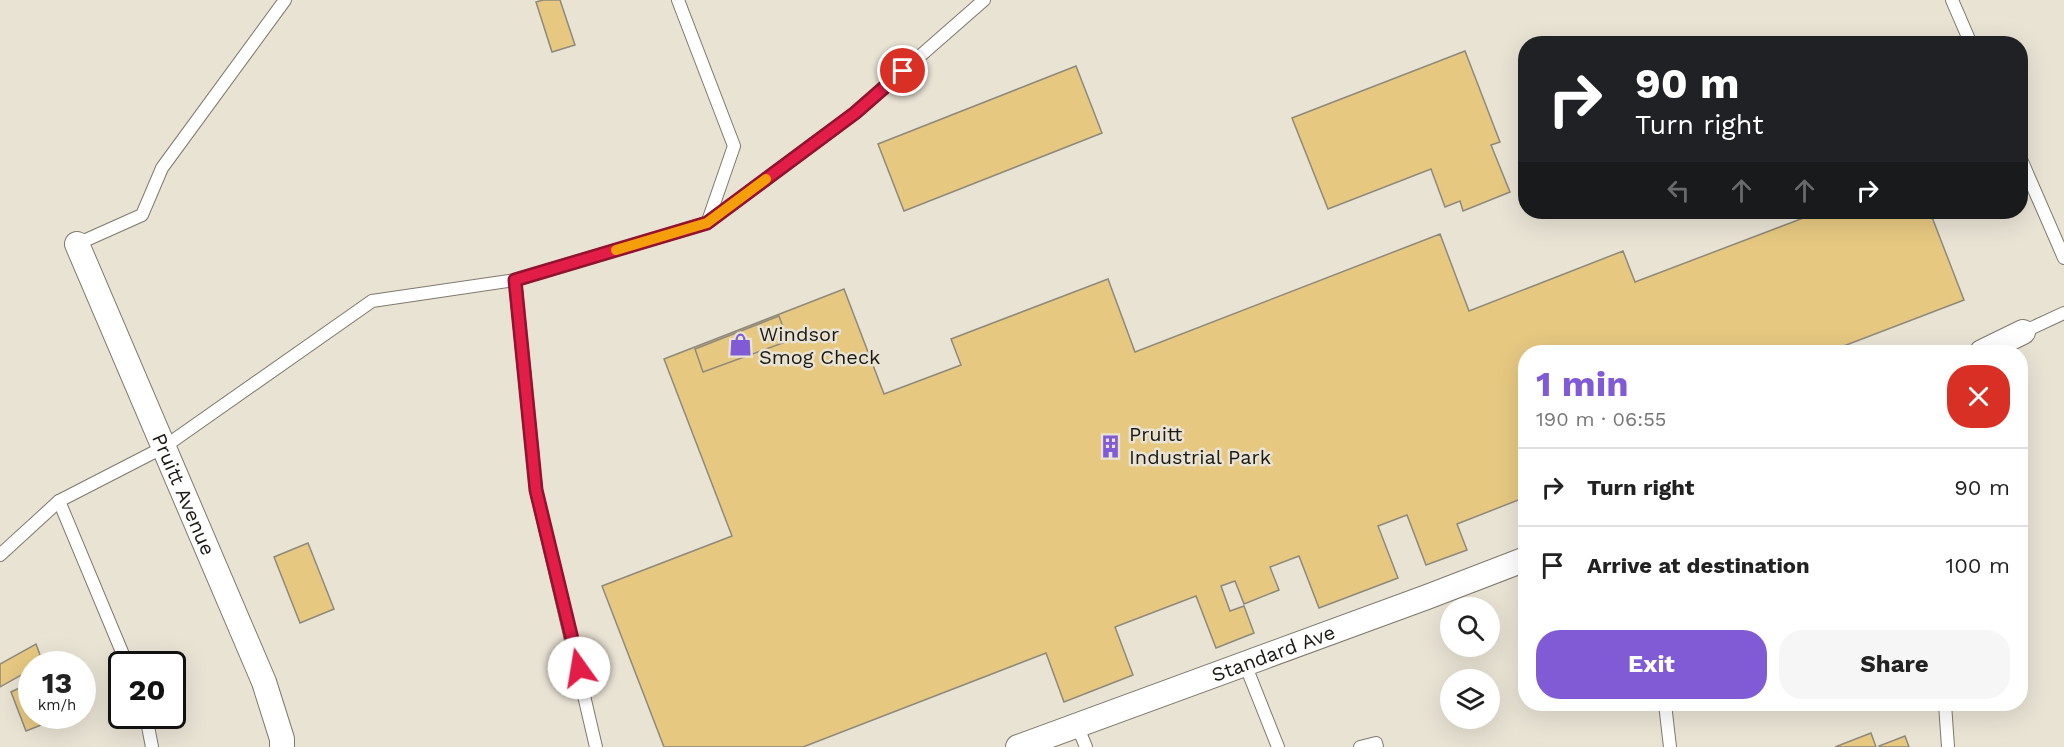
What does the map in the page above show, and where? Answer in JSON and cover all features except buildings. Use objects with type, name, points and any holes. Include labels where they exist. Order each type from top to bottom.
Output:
[{"type":"street","name":"Pruitt Avenue","points":[[77,244],[264,682],[282,740],[282,747]]},
{"type":"street","points":[[1997,345],[2024,332]]},
{"type":"street","name":"Standard Ave","points":[[1018,747],[1082,736],[1245,664],[1518,562]]},
{"type":"lane","points":[[77,244],[142,215],[162,168],[285,0]]},
{"type":"lane","points":[[678,0],[734,146],[707,223]]},
{"type":"lane","points":[[0,555],[59,501],[164,447],[372,301],[515,280],[707,223],[855,113],[984,0]]},
{"type":"lane","points":[[1952,0],[1968,36]]},
{"type":"lane","points":[[2028,175],[2064,258]]},
{"type":"lane","points":[[515,280],[536,490],[596,747]]},
{"type":"lane","points":[[2024,332],[2064,313]]},
{"type":"lane","points":[[59,501],[122,651]]},
{"type":"lane","points":[[1245,664],[1278,747]]},
{"type":"lane","points":[[1666,711],[1670,747]]},
{"type":"lane","points":[[1945,711],[1948,747]]},
{"type":"lane","points":[[149,729],[152,747]]},
{"type":"lane","points":[[1360,747],[1376,743],[1377,747]]},
{"type":"slow traffic","points":[[616,250],[707,223],[766,179]]},
{"type":"place","name":"Windsor Smog Check","points":[[741,345]]},
{"type":"place","name":"Pruitt Industrial Park","points":[[1111,446]]},
{"type":"route","points":[[579,668],[536,490],[515,280],[707,223],[855,113],[903,71]]}]
